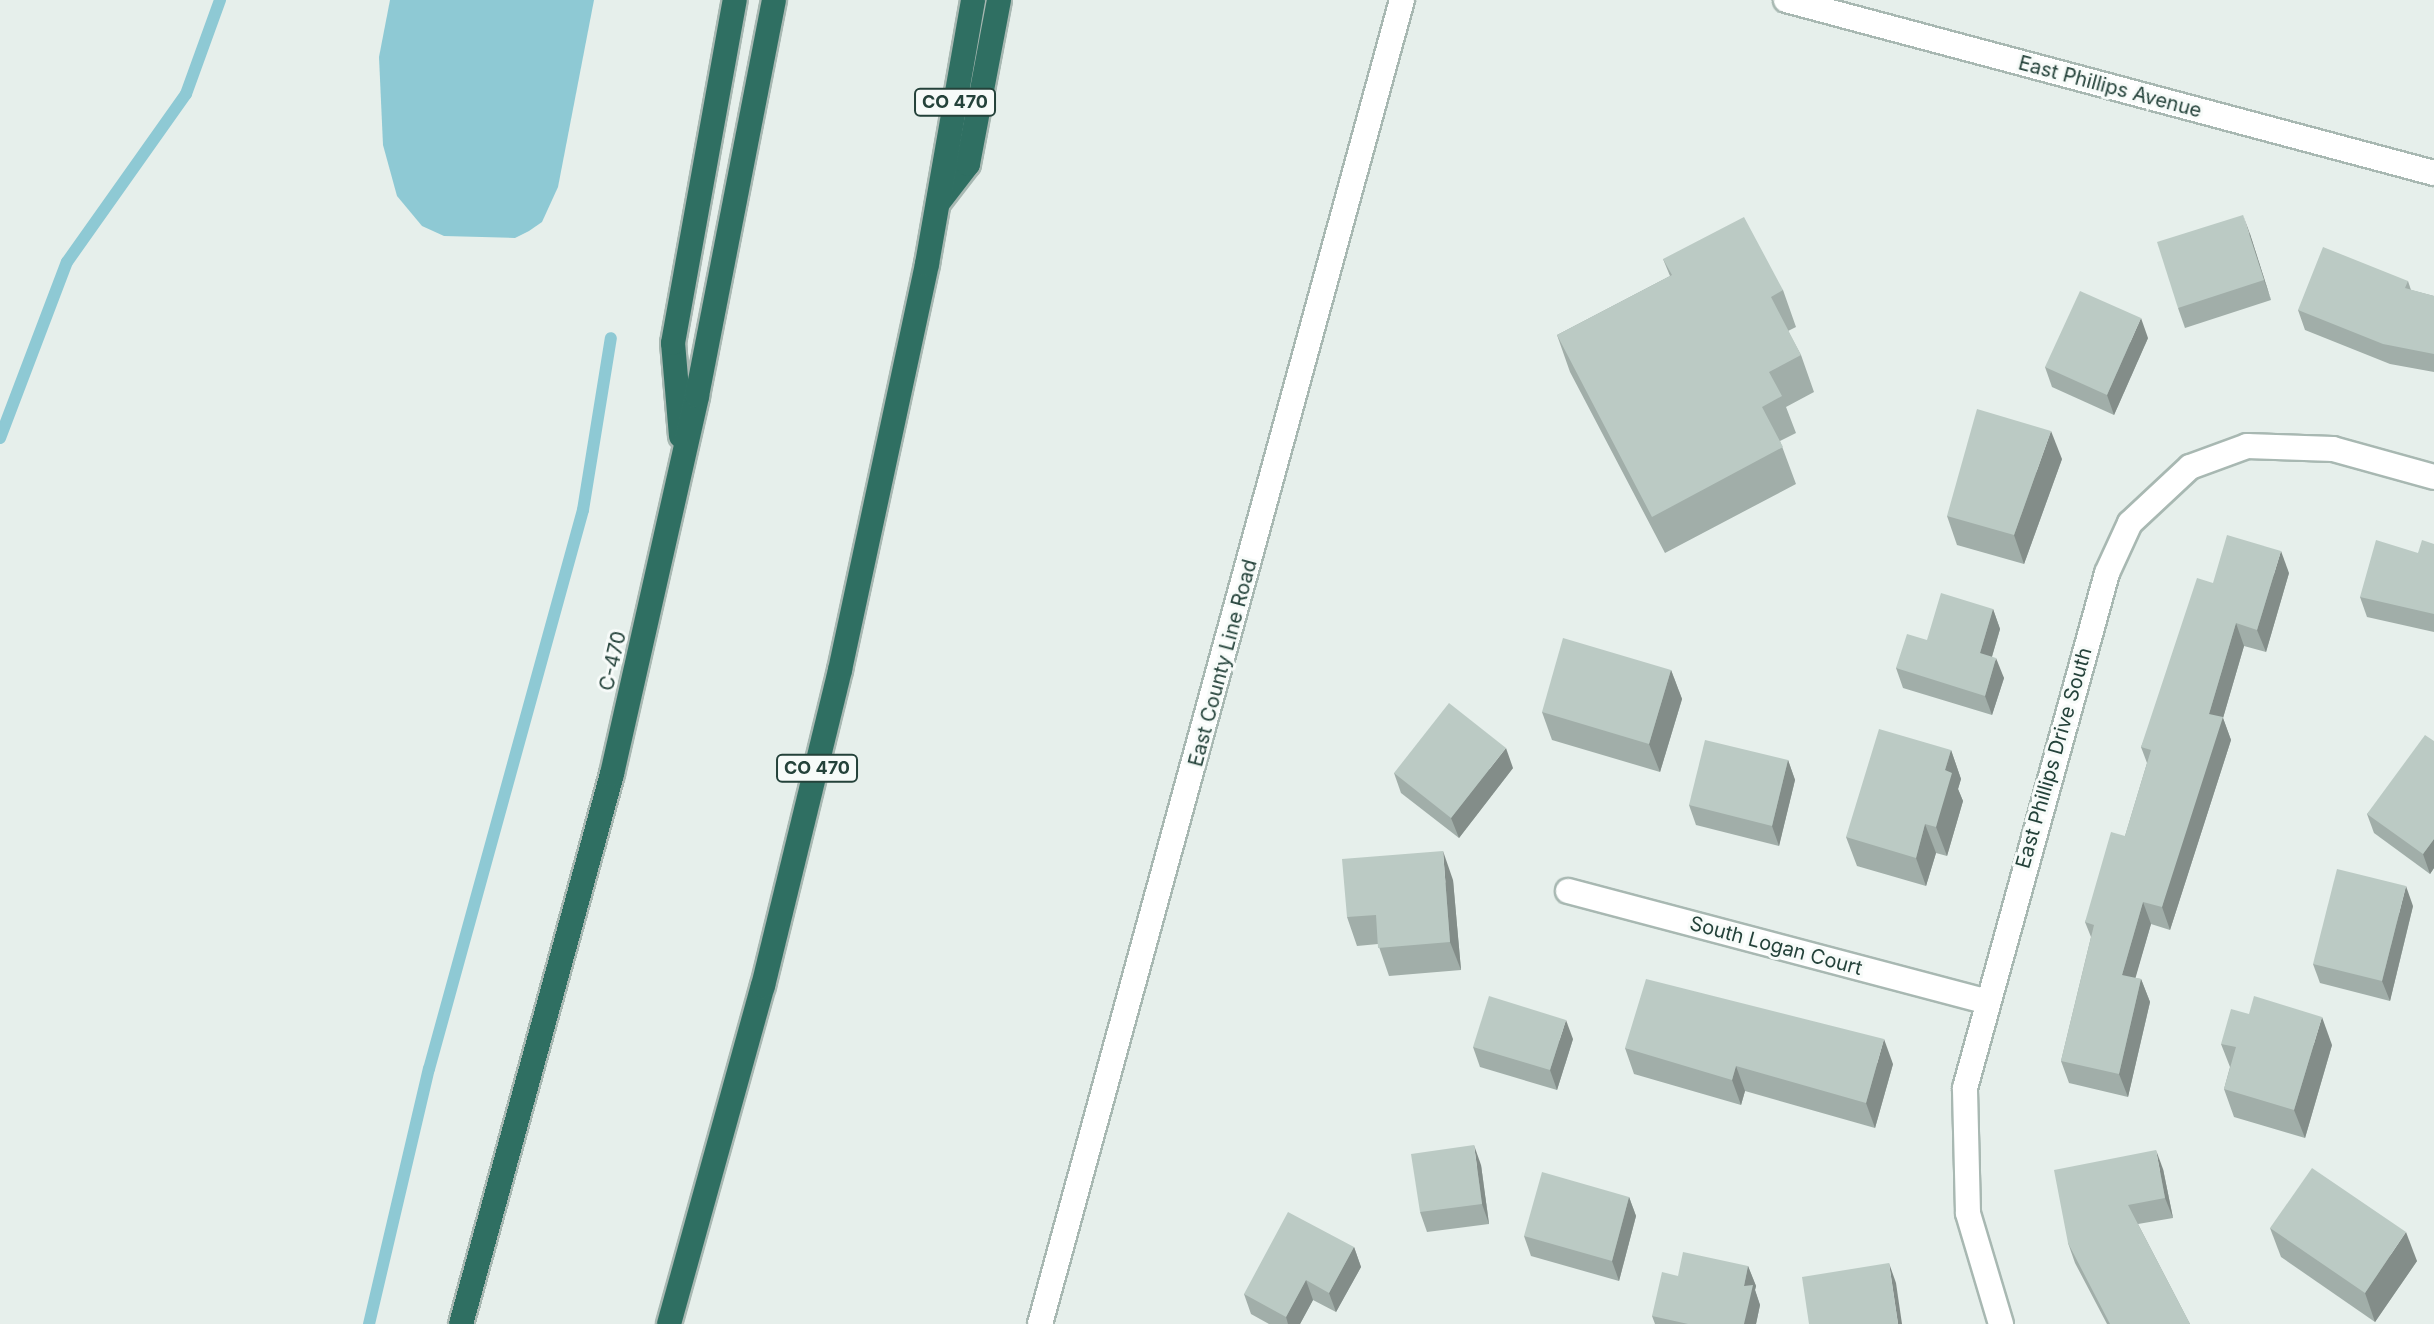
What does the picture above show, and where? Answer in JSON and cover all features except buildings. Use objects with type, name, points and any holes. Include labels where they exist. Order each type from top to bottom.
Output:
[{"type":"highway","points":[[684,459],[673,343],[735,0]]},
{"type":"highway","name":"C-470","points":[[461,1324],[571,938],[684,459],[774,0]]},
{"type":"highway","name":"CO 470","points":[[669,1324],[812,787],[937,205],[973,0]]},
{"type":"highway","points":[[937,205],[968,164],[999,0]]},
{"type":"street","name":"East County Line Road","points":[[1040,1324],[1402,0]]},
{"type":"street","name":"East Phillips Avenue","points":[[1786,0],[2434,173]]},
{"type":"street","name":"East Phillips Drive South","points":[[2001,1324],[1968,1213],[1964,1154],[1965,1088],[1985,1001],[2107,573],[2130,523],[2156,492],[2214,456],[2279,442],[2434,477]]},
{"type":"street","name":"South Logan Court","points":[[1568,891],[1985,1001]]},
{"type":"water","points":[[390,0],[594,0],[558,187],[542,222],[529,231],[515,238],[444,236],[422,226],[397,196],[383,145],[379,57]]},
{"type":"waterway","points":[[0,438],[67,262],[186,94],[220,0]]},
{"type":"waterway","points":[[369,1324],[429,1069],[583,510],[611,338]]}]
